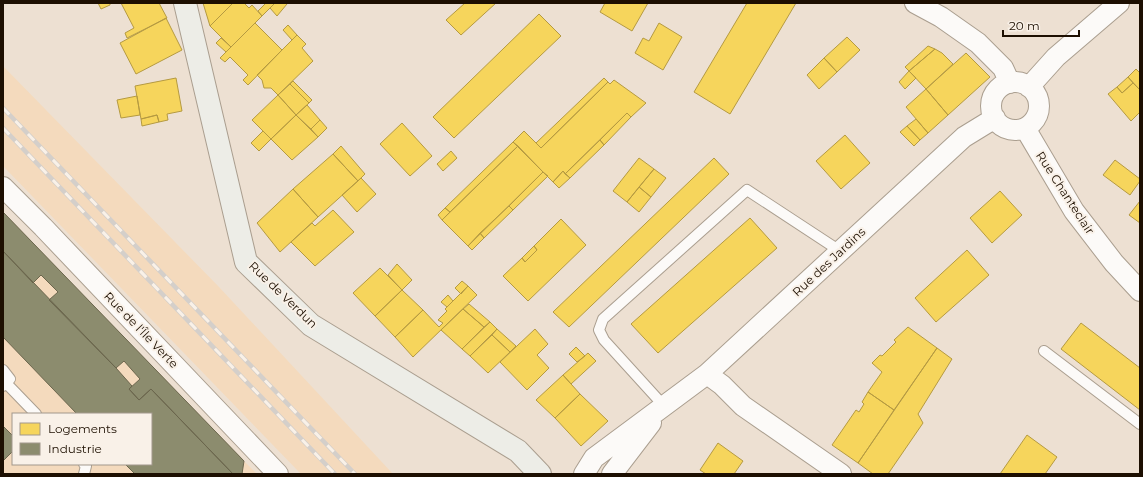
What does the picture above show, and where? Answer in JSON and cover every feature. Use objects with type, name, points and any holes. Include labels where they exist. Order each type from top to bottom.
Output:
[{"type":"main road","name":"Rue de Verdun","points":[[185,3],[246,262],[311,325],[518,451],[540,474]]},
{"type":"street","points":[[915,3],[941,17],[978,44],[1020,85],[1034,92],[1039,104],[1036,118],[1025,128],[1016,130],[1008,129],[1000,125],[994,118],[991,110],[992,101],[996,93],[1002,87],[1020,85],[1056,57],[1119,3]]},
{"type":"street","name":"Rue des Jardins","points":[[584,474],[594,458],[707,374],[964,137],[994,118]]},
{"type":"street","name":"Rue Chanteclair","points":[[1025,128],[1074,211],[1114,263],[1140,291]]},
{"type":"street","name":"Rue de l'Île Verte","points":[[3,187],[43,227],[278,474]]},
{"type":"street","points":[[707,374],[722,385],[743,406],[841,474]]},
{"type":"street","name":"Rue des Jardins","points":[[612,474],[664,406]]},
{"type":"lane","points":[[664,406],[604,340],[599,330],[603,319],[747,190],[840,251]]},
{"type":"lane","points":[[1044,351],[1140,424]]},
{"type":"lane","points":[[3,370],[10,379],[4,385],[35,413]]},
{"type":"shaded area","points":[[3,66],[219,287],[393,474],[301,474],[3,166]]},
{"type":"shaded area","points":[[3,212],[257,474],[3,474]]},
{"type":"building: Logements","points":[[98,3],[110,3],[110,5],[101,9]]},
{"type":"building: Logements","points":[[121,3],[159,3],[167,18],[127,38],[125,33],[134,28]]},
{"type":"building: Logements","points":[[203,3],[233,3],[210,26]]},
{"type":"building: Logements","points":[[233,3],[244,3],[249,8],[252,5],[262,16],[231,47],[210,26]]},
{"type":"building: Logements","points":[[266,3],[275,3],[262,16],[258,11]]},
{"type":"building: Logements","points":[[275,3],[287,4],[277,16],[270,8]]},
{"type":"building: Logements","points":[[465,3],[496,3],[461,35],[446,20]]},
{"type":"building: Logements","points":[[605,3],[648,3],[632,31],[600,12]]},
{"type":"building: Logements","points":[[747,3],[796,3],[730,114],[694,92]]},
{"type":"building: Logements","points":[[539,14],[561,36],[454,138],[433,117]]},
{"type":"building: Logements","points":[[166,18],[182,50],[136,74],[120,43]]},
{"type":"building: Logements","points":[[255,23],[282,50],[248,85],[243,80],[248,75],[230,57],[225,62],[220,58]]},
{"type":"building: Logements","points":[[659,23],[682,37],[663,70],[635,53],[643,38],[649,41]]},
{"type":"building: Logements","points":[[288,25],[297,35],[292,40],[283,30]]},
{"type":"building: Logements","points":[[297,35],[306,44],[302,48],[313,61],[278,95],[271,88],[264,88],[262,80],[257,75]]},
{"type":"building: Logements","points":[[847,37],[860,50],[837,72],[824,58]]},
{"type":"building: Logements","points":[[221,38],[231,47],[226,52],[216,43]]},
{"type":"building: Logements","points":[[928,46],[935,49],[909,71],[905,67]]},
{"type":"building: Logements","points":[[935,49],[942,53],[953,64],[926,89],[909,71]]},
{"type":"building: Logements","points":[[966,53],[990,77],[948,115],[926,89]]},
{"type":"building: Logements","points":[[824,58],[837,72],[819,89],[807,75]]},
{"type":"building: Logements","points":[[1136,69],[1140,73],[1140,90],[1128,77]]},
{"type":"building: Logements","points":[[909,71],[916,78],[905,89],[899,82]]},
{"type":"building: Logements","points":[[1128,77],[1133,83],[1122,93],[1117,87]]},
{"type":"building: Logements","points":[[176,78],[182,111],[167,114],[168,120],[159,122],[157,115],[141,119],[135,86]]},
{"type":"building: Logements","points":[[604,78],[608,82],[541,148],[536,143]]},
{"type":"building: Logements","points":[[614,80],[646,103],[631,117],[627,113],[565,174],[563,171],[553,182],[513,142],[524,131],[541,148],[608,82],[610,84]]},
{"type":"building: Logements","points":[[293,81],[312,100],[309,103],[290,84]]},
{"type":"building: Logements","points":[[1133,83],[1140,90],[1140,114],[1139,113],[1131,121],[1108,94],[1117,87],[1122,93]]},
{"type":"building: Logements","points":[[290,84],[309,103],[296,115],[278,95]]},
{"type":"building: Logements","points":[[926,89],[948,115],[928,133],[906,107]]},
{"type":"building: Logements","points":[[278,95],[296,115],[271,139],[252,120]]},
{"type":"building: Logements","points":[[137,96],[140,115],[121,118],[117,100]]},
{"type":"building: Logements","points":[[307,105],[320,120],[311,129],[296,115]]},
{"type":"building: Logements","points":[[627,113],[631,117],[604,145],[600,140]]},
{"type":"building: Logements","points":[[157,115],[159,122],[142,126],[141,119]]},
{"type":"building: Logements","points":[[296,115],[318,137],[292,160],[271,139]]},
{"type":"building: Logements","points":[[916,119],[928,133],[920,140],[907,126]]},
{"type":"building: Logements","points":[[320,120],[327,128],[318,137],[311,129]]},
{"type":"building: Logements","points":[[402,123],[432,156],[410,176],[380,144]]},
{"type":"building: Logements","points":[[907,126],[920,140],[914,146],[900,132]]},
{"type":"building: Logements","points":[[263,131],[271,139],[259,151],[251,143]]},
{"type":"building: Logements","points":[[845,135],[870,163],[841,189],[816,161]]},
{"type":"building: Logements","points":[[600,140],[604,145],[570,178],[565,174]]},
{"type":"building: Logements","points":[[513,142],[518,146],[450,212],[445,208]]},
{"type":"building: Logements","points":[[341,146],[365,174],[358,181],[333,154]]},
{"type":"building: Logements","points":[[518,146],[543,172],[468,246],[442,220]]},
{"type":"building: Logements","points":[[451,151],[457,158],[443,171],[437,164]]},
{"type":"building: Logements","points":[[333,154],[358,181],[318,217],[293,189]]},
{"type":"building: Logements","points":[[639,158],[654,169],[627,202],[613,191]]},
{"type":"building: Logements","points":[[714,158],[729,174],[569,327],[553,312]]},
{"type":"building: Logements","points":[[1115,160],[1140,179],[1130,195],[1103,175]]},
{"type":"building: Logements","points":[[654,169],[666,178],[651,197],[639,187]]},
{"type":"building: Logements","points":[[563,171],[570,178],[559,188],[553,182]]},
{"type":"building: Logements","points":[[543,172],[548,176],[513,210],[509,206]]},
{"type":"building: Logements","points":[[361,178],[376,194],[357,212],[342,195]]},
{"type":"building: Logements","points":[[639,187],[651,197],[639,212],[627,202]]},
{"type":"building: Logements","points":[[293,189],[318,217],[280,252],[257,223]]},
{"type":"building: Logements","points":[[1000,191],[1022,215],[992,243],[970,218]]},
{"type":"building: Logements","points":[[1140,201],[1140,223],[1129,215]]},
{"type":"building: Logements","points":[[509,206],[513,210],[484,238],[480,233]]},
{"type":"building: Logements","points":[[445,208],[450,212],[442,220],[438,215]]},
{"type":"building: Logements","points":[[333,210],[354,232],[315,266],[291,242],[312,223],[315,226]]},
{"type":"building: Logements","points":[[750,218],[777,248],[658,353],[631,324]]},
{"type":"building: Logements","points":[[561,219],[586,245],[528,301],[503,276],[522,258],[525,262],[537,250],[534,246]]},
{"type":"building: Logements","points":[[480,233],[484,238],[472,250],[468,246]]},
{"type":"building: Logements","points":[[534,246],[537,250],[525,262],[522,258]]},
{"type":"building: Logements","points":[[967,250],[989,275],[936,322],[915,298]]},
{"type":"building: Logements","points":[[397,264],[412,280],[402,290],[388,275]]},
{"type":"building: Logements","points":[[380,268],[402,290],[375,316],[353,293]]},
{"type":"building: Logements","points":[[462,281],[468,286],[461,294],[455,288]]},
{"type":"building: Logements","points":[[468,286],[477,295],[413,357],[395,337],[423,310],[439,327],[443,323],[438,320],[447,311],[445,309]]},
{"type":"building: Logements","points":[[402,290],[423,310],[395,337],[375,316]]},
{"type":"building: Logements","points":[[448,295],[453,301],[447,307],[441,302]]},
{"type":"building: Logements","points":[[469,304],[490,322],[484,327],[463,309]]},
{"type":"building: Logements","points":[[463,309],[484,327],[462,349],[441,330]]},
{"type":"building: Logements","points":[[490,322],[497,329],[470,356],[462,349]]},
{"type":"building: Logements","points":[[1081,323],[1140,368],[1140,410],[1061,349]]},
{"type":"building: Logements","points":[[908,327],[937,348],[894,410],[868,392],[882,372],[872,363],[880,355],[882,356],[896,342],[894,340]]},
{"type":"building: Logements","points":[[497,329],[516,346],[510,352],[492,335]]},
{"type":"building: Logements","points":[[535,329],[548,344],[537,355],[549,368],[527,390],[500,362]]},
{"type":"building: Logements","points":[[492,335],[510,352],[488,373],[470,356]]},
{"type":"building: Logements","points":[[576,347],[585,356],[577,362],[569,354]]},
{"type":"building: Logements","points":[[937,348],[952,359],[918,414],[923,423],[888,474],[873,474],[858,463]]},
{"type":"building: Logements","points":[[588,353],[596,361],[571,384],[563,375]]},
{"type":"building: Logements","points":[[563,375],[580,394],[555,418],[536,400]]},
{"type":"building: Logements","points":[[868,392],[894,410],[858,463],[832,445],[856,410],[859,412],[864,404],[862,402]]},
{"type":"building: Logements","points":[[580,394],[608,421],[581,446],[555,418]]},
{"type":"building: Logements","points":[[1027,435],[1057,457],[1045,474],[1000,474]]},
{"type":"building: Logements","points":[[718,443],[743,461],[734,474],[706,474],[700,470]]},
{"type":"building: Industrie","points":[[3,212],[244,461],[242,474],[233,474],[151,389],[139,400],[129,389],[140,379],[124,361],[116,368],[49,300],[58,292],[41,275],[33,283],[3,251]]},
{"type":"building: Industrie","points":[[3,251],[116,368],[132,386],[129,389],[139,400],[151,389],[233,474],[135,474],[126,465],[152,465],[152,413],[76,413],[3,337]]},
{"type":"building: Industrie","points":[[3,426],[12,435],[12,452],[3,461]]},
{"type":"railway","points":[[3,108],[355,474]]},
{"type":"railway","points":[[3,128],[335,474]]}]
